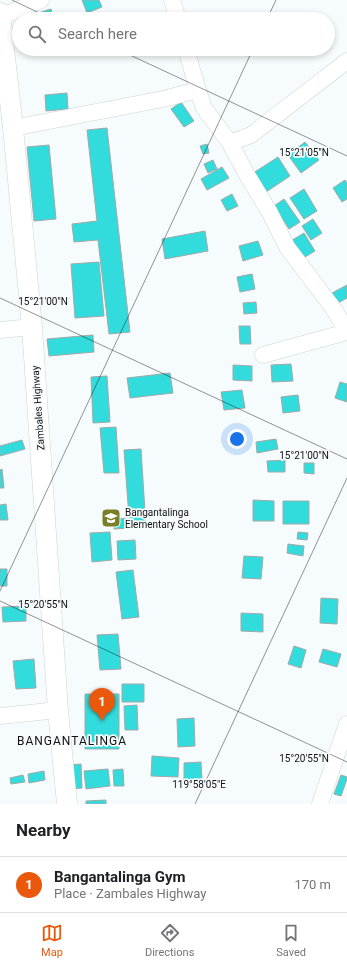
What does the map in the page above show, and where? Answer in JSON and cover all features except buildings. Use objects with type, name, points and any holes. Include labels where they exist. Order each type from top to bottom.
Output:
[{"type":"main road","name":"Zambales Highway","points":[[0,13],[13,128],[32,327],[58,710],[68,804]]},
{"type":"street","points":[[12,12],[41,0]]},
{"type":"street","points":[[172,0],[176,12]]},
{"type":"street","points":[[0,17],[12,12]]},
{"type":"street","points":[[188,56],[204,108],[230,143],[288,248],[333,308],[347,331],[263,355]]},
{"type":"street","points":[[230,143],[251,135],[347,61]]},
{"type":"street","points":[[13,128],[163,99],[198,90]]},
{"type":"street","points":[[0,330],[32,327]]},
{"type":"street","points":[[0,716],[58,710]]},
{"type":"street","points":[[320,804],[347,724]]},
{"type":"place","name":"Bangantalinga Elementary School","points":[[111,518]]},
{"type":"place","name":"Bangantalinga Gym","points":[[102,721]]},
{"type":"district","name":"BANGANTALINGA","points":[[72,741]]}]
